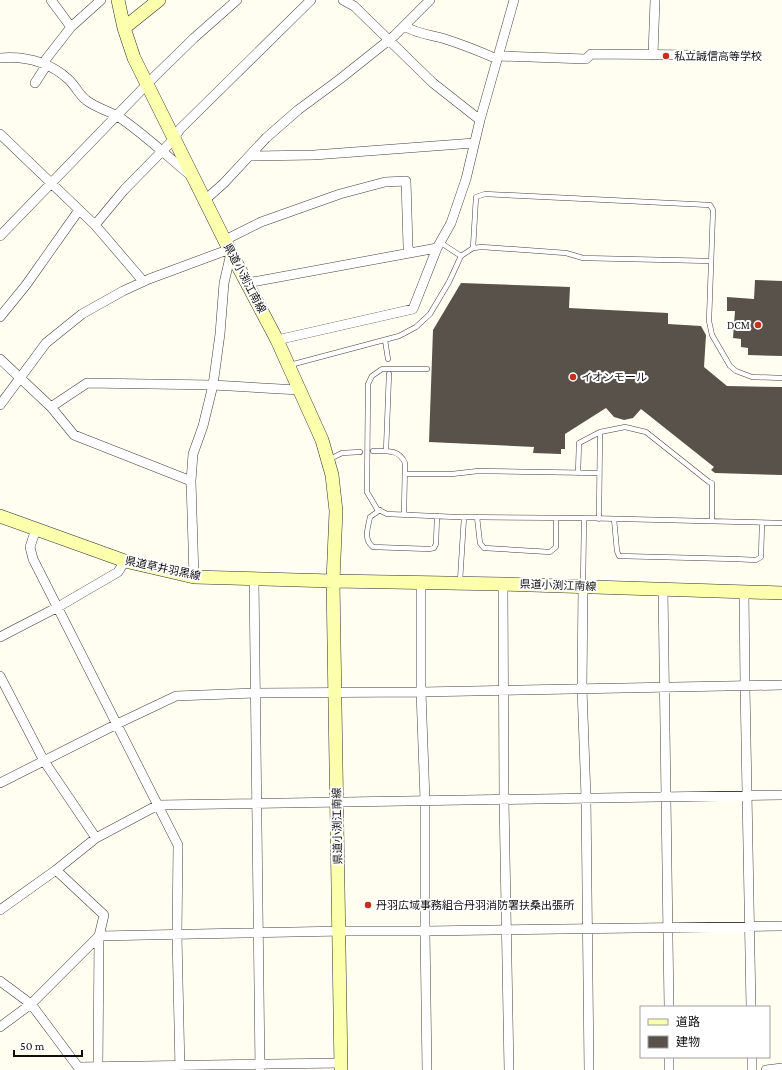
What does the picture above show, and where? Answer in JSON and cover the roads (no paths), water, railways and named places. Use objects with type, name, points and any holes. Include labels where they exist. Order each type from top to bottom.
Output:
[{"type":"main road","name":"県道小渕江南線","points":[[118,0],[124,28],[134,58],[229,248],[277,340],[322,440],[332,475],[336,511],[334,581],[341,1067]]},
{"type":"main road","points":[[124,28],[159,0]]},
{"type":"main road","name":"県道草井羽黒線","points":[[0,516],[125,561],[194,577],[334,581]]},
{"type":"main road","name":"県道小渕江南線","points":[[334,581],[782,592]]},
{"type":"street","points":[[51,0],[71,27]]},
{"type":"street","points":[[35,83],[44,69],[46,59],[71,27],[101,0]]},
{"type":"street","points":[[0,236],[194,38],[237,0]]},
{"type":"street","points":[[95,225],[124,190],[174,138],[180,128],[312,0]]},
{"type":"street","points":[[343,0],[354,6],[432,83],[480,120]]},
{"type":"street","points":[[205,200],[224,183],[266,138],[298,110],[388,41],[430,0]]},
{"type":"street","points":[[277,340],[413,308],[439,245],[451,224],[466,179],[480,120],[514,0]]},
{"type":"street","points":[[654,55],[655,0]]},
{"type":"street","points":[[404,26],[416,33],[437,36],[498,57],[586,59],[591,54],[700,55]]},
{"type":"street","points":[[0,58],[28,58],[44,64],[68,79],[86,100],[117,116],[195,179]]},
{"type":"street","points":[[0,134],[95,225],[143,281]]},
{"type":"street","points":[[249,156],[314,155],[474,143]]},
{"type":"street","points":[[0,405],[46,343],[82,314],[143,281],[229,248],[261,222],[340,194],[385,182],[406,181],[409,252]]},
{"type":"street","points":[[0,317],[26,285],[79,210]]},
{"type":"street","points":[[247,283],[439,245]]},
{"type":"street","points":[[194,577],[190,481],[193,454],[213,385],[229,248]]},
{"type":"street","points":[[0,359],[52,407],[74,436],[190,481]]},
{"type":"street","points":[[52,407],[87,383],[213,385],[299,390]]},
{"type":"street","points":[[36,529],[30,548],[33,559],[178,845],[177,935],[180,1068]]},
{"type":"street","points":[[0,637],[58,607],[118,572],[125,561]]},
{"type":"street","points":[[254,579],[260,1067]]},
{"type":"street","points":[[421,582],[425,800],[427,1070]]},
{"type":"street","points":[[503,584],[504,800],[509,1070]]},
{"type":"street","points":[[583,586],[582,688],[586,797],[589,1070]]},
{"type":"street","points":[[663,589],[669,1006]]},
{"type":"street","points":[[744,591],[744,686],[751,1006]]},
{"type":"street","points":[[0,676],[44,761],[96,838]]},
{"type":"street","points":[[0,783],[176,696],[256,693],[422,692],[782,685]]},
{"type":"street","points":[[0,910],[56,870],[96,838],[158,805],[782,794]]},
{"type":"street","points":[[56,870],[104,915],[99,936],[98,1068]]},
{"type":"street","points":[[0,1027],[31,1004],[99,936],[339,931],[782,926]]},
{"type":"street","points":[[0,981],[31,1004],[77,1068],[341,1067]]},
{"type":"street","points":[[669,1058],[669,1070]]},
{"type":"street","points":[[752,1058],[752,1070]]},
{"type":"street","points":[[766,1070],[782,1068]]},
{"type":"lane","points":[[473,248],[476,197],[485,194],[710,205],[713,210],[709,321],[712,335],[730,366],[736,371],[752,377],[782,378]]},
{"type":"lane","points":[[439,245],[461,256]]},
{"type":"lane","points":[[289,366],[399,336],[416,326],[430,314],[461,256],[473,248],[482,247],[566,252],[584,258],[711,261]]},
{"type":"lane","points":[[385,340],[388,359]]},
{"type":"lane","points":[[427,369],[382,369],[372,376],[368,384],[367,492],[376,509],[387,514],[464,517],[584,518],[782,523]]},
{"type":"lane","points":[[386,451],[389,374]]},
{"type":"lane","points":[[578,473],[579,443],[600,432],[625,427],[646,432],[712,483],[712,521]]},
{"type":"lane","points":[[599,519],[598,473],[600,432]]},
{"type":"lane","points":[[373,451],[397,453],[403,457],[405,463],[404,514]]},
{"type":"lane","points":[[328,460],[342,453],[360,452]]},
{"type":"lane","points":[[405,474],[452,474],[478,471],[598,473]]},
{"type":"lane","points":[[380,510],[370,517],[366,536],[369,544],[373,547],[434,548],[436,544],[437,516]]},
{"type":"lane","points":[[460,583],[464,517]]},
{"type":"lane","points":[[477,517],[480,543],[484,548],[550,552],[556,547],[556,518]]},
{"type":"lane","points":[[583,586],[584,518]]},
{"type":"lane","points":[[614,519],[617,551],[619,556],[735,560],[756,560],[761,557],[762,523]]},
{"type":"place","name":"私立誠信高等学校","points":[[666,56]]},
{"type":"place","name":"DCM","points":[[758,325]]},
{"type":"place","name":"イオンモール","points":[[573,377]]},
{"type":"place","name":"丹羽広域事務組合丹羽消防署扶桑出張所","points":[[368,905]]}]
